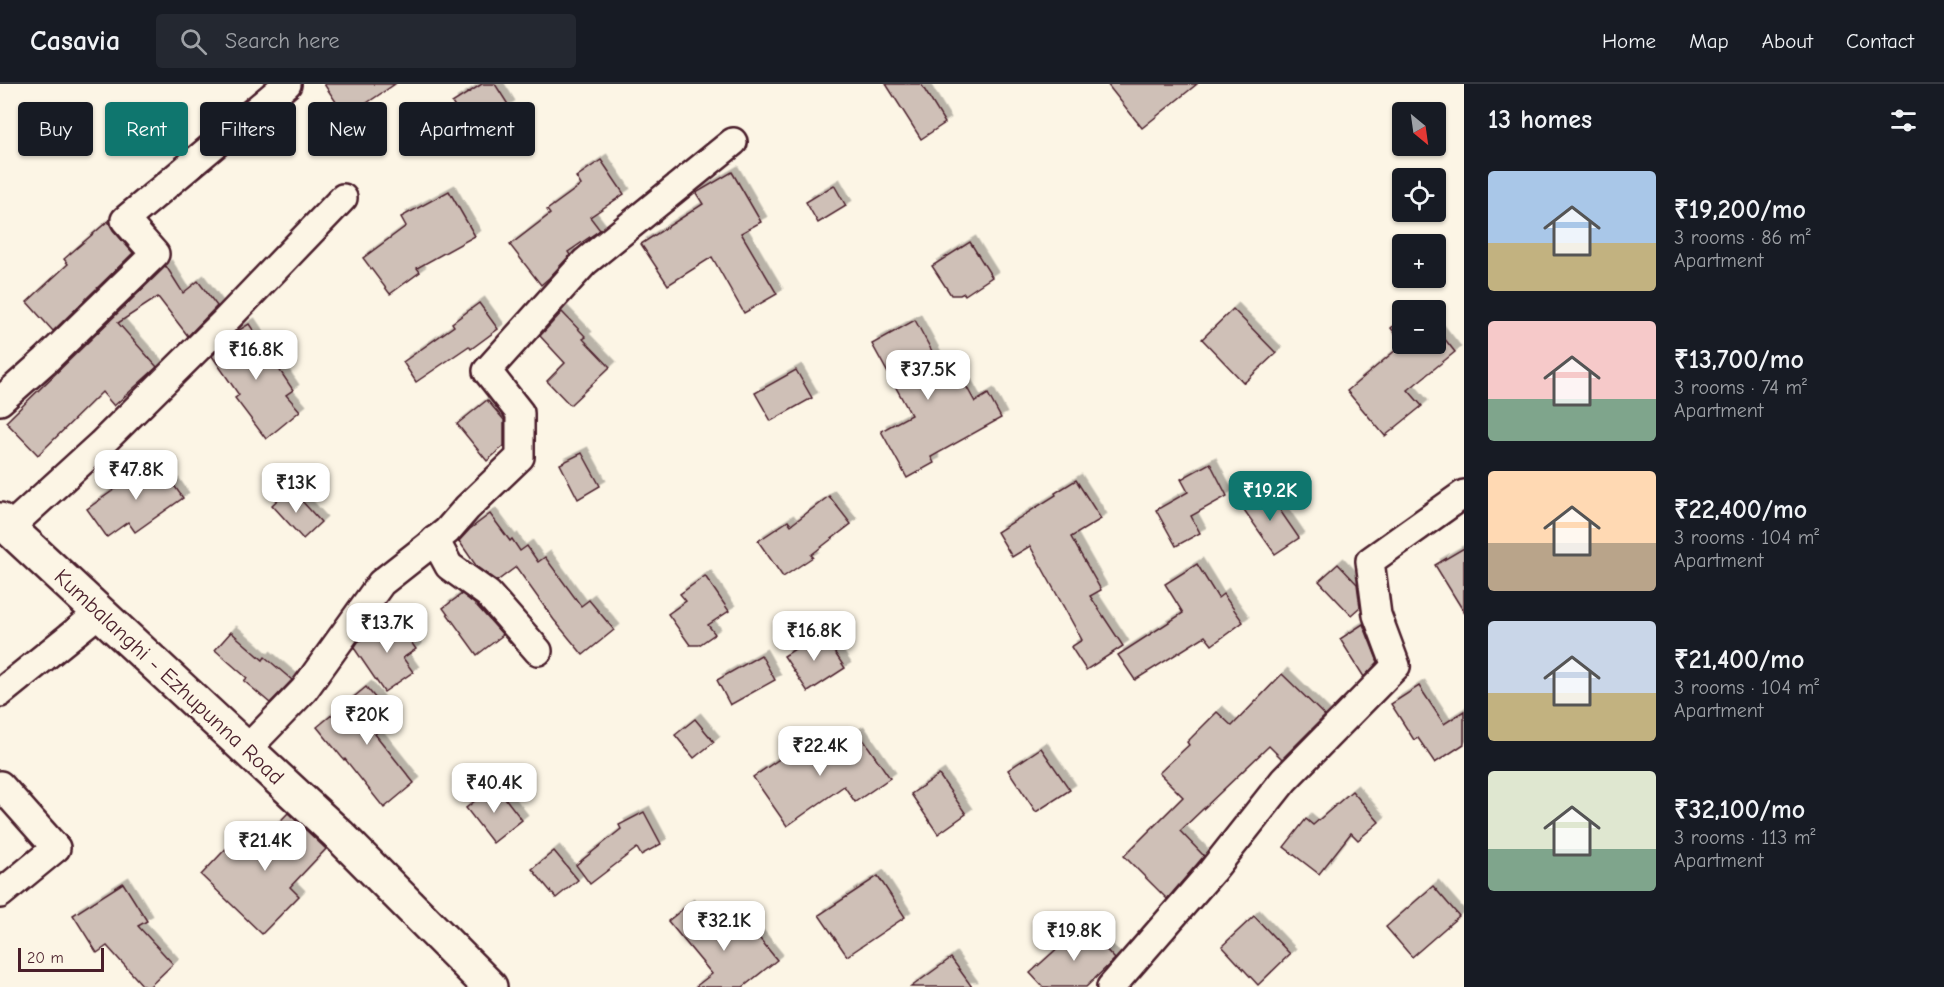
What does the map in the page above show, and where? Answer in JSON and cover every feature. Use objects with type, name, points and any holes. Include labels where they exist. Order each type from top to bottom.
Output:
[{"type":"main road","name":"Kumbalanghi - Ezhupunna Road","points":[[4,524],[339,835],[489,986]]},
{"type":"street","points":[[0,401],[46,360],[155,254],[124,220],[287,84]]},
{"type":"street","points":[[247,749],[304,690],[381,583],[447,531],[467,508],[520,457],[520,413],[488,370],[585,262],[733,142]]},
{"type":"street","points":[[4,524],[109,436],[344,198]]},
{"type":"street","points":[[1111,987],[1212,871],[1284,780],[1396,666],[1377,615],[1370,561],[1464,494]]},
{"type":"street","points":[[435,540],[449,566],[488,594],[538,651]]},
{"type":"street","points":[[0,693],[99,613]]},
{"type":"street","points":[[0,785],[56,848],[0,894]]},
{"type":"building","points":[[324,84],[395,84],[368,102],[336,102]]},
{"type":"building","points":[[482,84],[495,84],[506,102],[454,102]]},
{"type":"building","points":[[886,84],[921,84],[945,123],[921,139]]},
{"type":"building","points":[[1107,84],[1197,84],[1142,128]]},
{"type":"building","points":[[601,160],[624,194],[590,217],[600,230],[568,252],[570,255],[541,285],[510,245],[550,214],[547,210],[581,185],[576,177]]},
{"type":"building","points":[[732,172],[761,222],[741,233],[777,294],[744,313],[712,257],[668,285],[641,244],[703,204],[696,193]]},
{"type":"building","points":[[834,185],[846,206],[818,223],[806,202]]},
{"type":"building","points":[[449,191],[475,236],[417,268],[420,272],[390,294],[363,258],[406,226],[401,217]]},
{"type":"building","points":[[108,221],[133,253],[53,331],[27,302],[68,264],[64,259]]},
{"type":"building","points":[[970,242],[992,277],[965,295],[964,293],[951,295],[932,266]]},
{"type":"building","points":[[166,266],[183,293],[198,281],[217,306],[188,336],[158,297],[118,323],[157,367],[114,406],[102,392],[38,455],[6,422]]},
{"type":"building","points":[[479,303],[498,329],[471,349],[469,346],[416,382],[403,362],[454,326],[452,323]]},
{"type":"building","points":[[1233,309],[1276,353],[1244,383],[1202,339]]},
{"type":"building","points":[[562,312],[586,337],[583,339],[610,367],[570,405],[547,381],[565,363],[540,336]]},
{"type":"building","points":[[915,320],[945,375],[956,368],[975,402],[988,394],[1001,418],[931,457],[934,463],[907,478],[881,431],[911,415],[872,344]]},
{"type":"building","points":[[249,324],[293,390],[286,395],[300,411],[266,439],[235,398],[239,395],[212,356],[236,332]]},
{"type":"building","points":[[1446,341],[1455,352],[1408,390],[1422,406],[1385,436],[1347,391],[1392,353],[1446,354]]},
{"type":"building","points":[[796,370],[812,398],[771,421],[755,393]]},
{"type":"building","points":[[487,400],[504,420],[504,446],[487,461],[457,424]]},
{"type":"building","points":[[582,453],[600,486],[578,499],[560,464]]},
{"type":"building","points":[[156,460],[183,498],[135,532],[128,522],[107,537],[87,509]]},
{"type":"building","points":[[1210,463],[1227,496],[1191,516],[1200,533],[1176,546],[1156,510],[1188,492],[1181,479]]},
{"type":"building","points":[[1076,480],[1101,519],[1071,537],[1101,590],[1090,596],[1123,646],[1086,670],[1071,647],[1082,640],[1030,546],[1012,557],[997,532]]},
{"type":"building","points":[[290,488],[321,522],[303,539],[272,505]]},
{"type":"building","points":[[1266,490],[1299,538],[1275,554],[1242,507]]},
{"type":"building","points":[[829,496],[851,524],[811,555],[813,557],[783,577],[758,541],[788,521],[791,525]]},
{"type":"building","points":[[490,514],[520,551],[527,546],[538,562],[545,557],[581,606],[589,600],[614,630],[583,655],[554,620],[516,567],[497,581],[477,567],[459,541],[470,529]]},
{"type":"building","points":[[1464,548],[1464,612],[1435,565]]},
{"type":"building","points":[[1197,564],[1218,598],[1223,594],[1243,622],[1212,645],[1205,636],[1135,680],[1118,655],[1183,613],[1165,584]]},
{"type":"building","points":[[1338,564],[1357,584],[1360,607],[1351,615],[1319,581]]},
{"type":"building","points":[[705,576],[729,611],[708,625],[715,634],[699,645],[690,645],[668,614],[686,601],[680,594]]},
{"type":"building","points":[[462,594],[477,606],[503,635],[477,655],[443,608]]},
{"type":"building","points":[[394,618],[416,649],[403,658],[413,672],[384,692],[354,648],[358,642]]},
{"type":"building","points":[[1363,624],[1378,662],[1364,677],[1340,639]]},
{"type":"building","points":[[231,632],[263,660],[265,657],[292,680],[270,703],[244,681],[247,678],[215,650]]},
{"type":"building","points":[[821,632],[845,668],[808,692],[784,656]]},
{"type":"building","points":[[761,655],[775,680],[730,705],[717,680]]},
{"type":"building","points":[[1282,674],[1325,716],[1282,759],[1269,746],[1180,831],[1204,856],[1167,899],[1124,856],[1183,797],[1159,773],[1189,745],[1187,742],[1217,712],[1232,726]]},
{"type":"building","points":[[1419,686],[1444,724],[1464,711],[1464,744],[1435,763],[1418,738],[1414,740],[1391,704]]},
{"type":"building","points":[[366,687],[393,719],[375,734],[414,783],[384,808],[317,727]]},
{"type":"building","points":[[695,719],[714,742],[694,758],[675,735]]},
{"type":"building","points":[[858,732],[890,778],[855,802],[844,786],[787,826],[753,777],[803,743],[816,761]]},
{"type":"building","points":[[1041,748],[1070,790],[1036,812],[1008,770]]},
{"type":"building","points":[[939,775],[966,814],[938,834],[911,794]]},
{"type":"building","points":[[495,785],[522,820],[493,843],[466,808]]},
{"type":"building","points":[[1352,791],[1379,822],[1358,840],[1351,833],[1319,874],[1284,847],[1306,819],[1313,825]]},
{"type":"building","points":[[644,812],[661,844],[641,855],[637,848],[590,884],[576,865],[621,829],[619,825]]},
{"type":"building","points":[[288,813],[326,849],[290,887],[299,896],[262,934],[201,875],[237,837],[251,851]]},
{"type":"building","points":[[554,851],[578,880],[556,898],[532,869]]},
{"type":"building","points":[[878,876],[905,917],[847,956],[819,915]]},
{"type":"building","points":[[123,883],[147,921],[138,926],[173,964],[149,987],[144,987],[107,946],[97,953],[73,915]]},
{"type":"building","points":[[1433,886],[1459,916],[1412,957],[1386,927]]},
{"type":"building","points":[[688,905],[721,945],[748,924],[777,960],[743,987],[695,987],[712,974],[668,921]]},
{"type":"building","points":[[1254,916],[1290,954],[1258,985],[1222,946]]},
{"type":"building","points":[[1083,925],[1115,959],[1086,987],[1043,987],[1030,973]]},
{"type":"building","points":[[951,958],[972,987],[911,987]]}]
